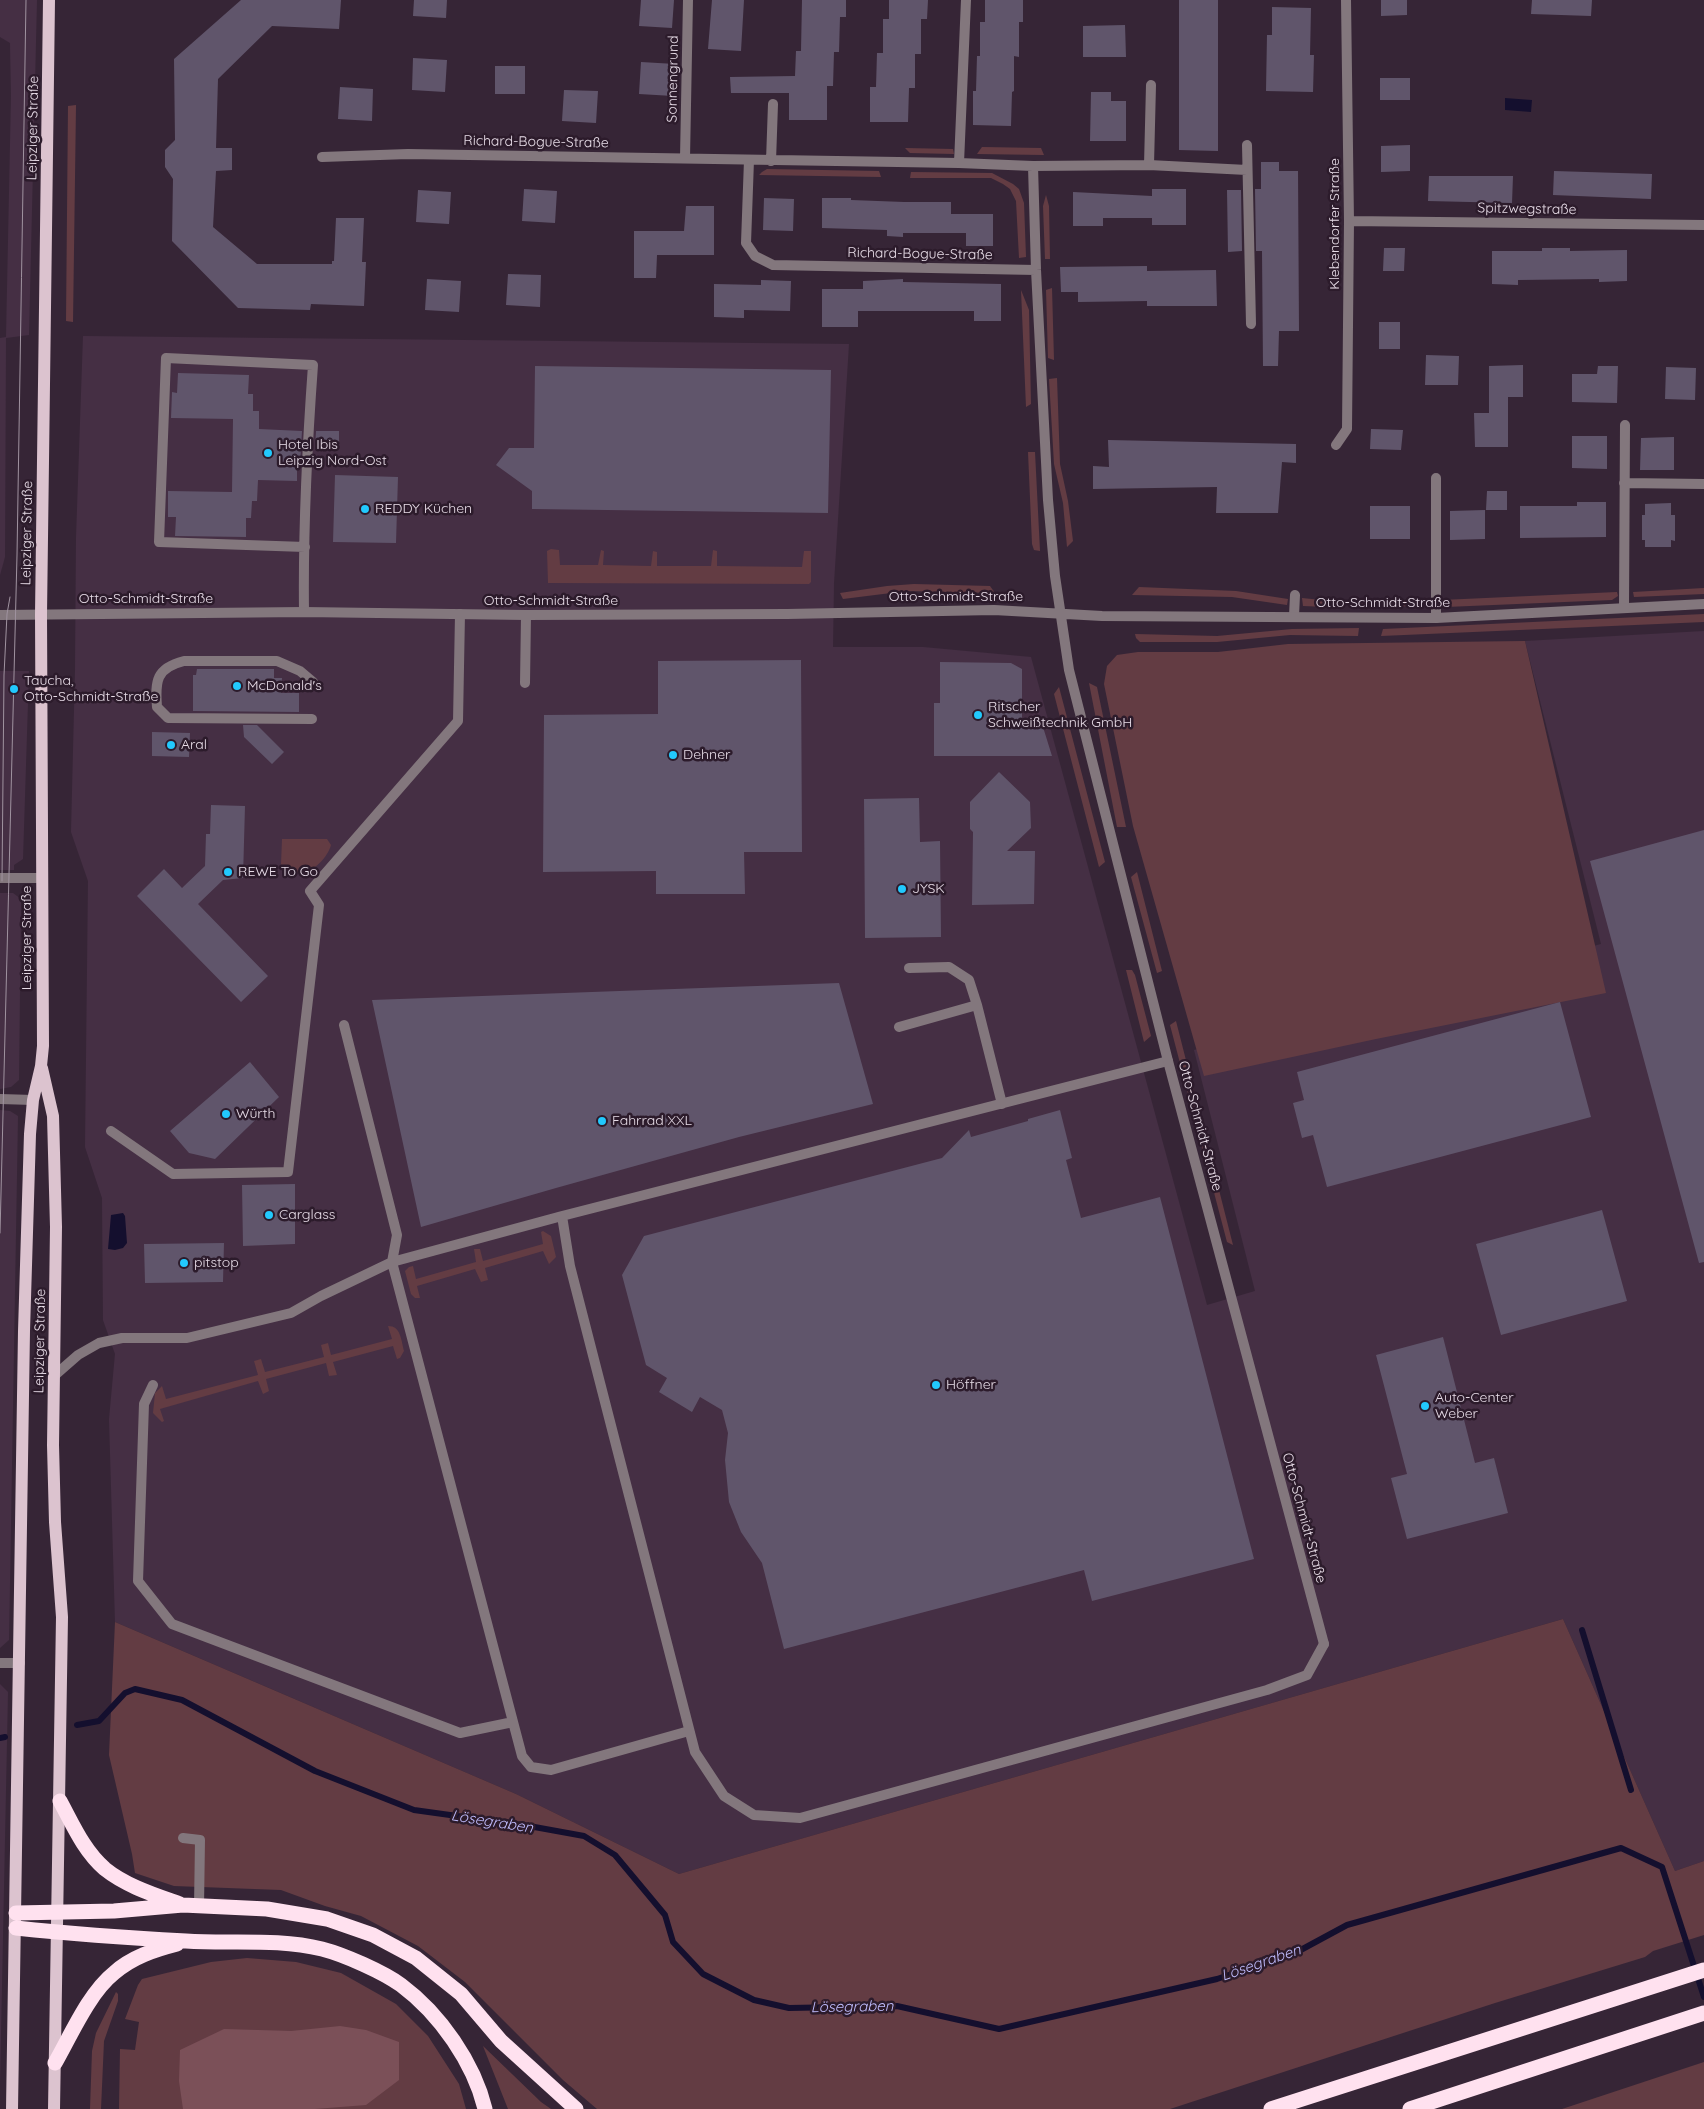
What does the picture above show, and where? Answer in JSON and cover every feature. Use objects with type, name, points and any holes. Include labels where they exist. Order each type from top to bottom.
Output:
[{"type":"highway","points":[[60,1801],[88,1850],[106,1870],[144,1891],[183,1905]]},
{"type":"highway","points":[[16,1921],[59,1911],[114,1911],[183,1905],[267,1909],[327,1919],[373,1935],[416,1958],[461,1994],[502,2041],[576,2109]]},
{"type":"highway","points":[[16,1921],[58,1932],[188,1941],[283,1943],[322,1949],[360,1963],[401,1985],[424,2006],[448,2034],[481,2092],[485,2109]]},
{"type":"highway","points":[[55,2063],[91,2001],[113,1974],[141,1956],[188,1941]]},
{"type":"highway","points":[[1271,2109],[1704,1970]]},
{"type":"highway","points":[[1410,2109],[1704,2013]]},
{"type":"main road","name":"Leipziger Straße","points":[[12,2109],[19,1762],[24,1331],[33,1100],[41,1066],[41,614],[49,0]]},
{"type":"main road","name":"Leipziger Straße","points":[[41,1066],[53,1116],[56,1227],[53,1445],[55,1522],[62,1617],[59,1911],[54,2109]]},
{"type":"street","name":"Sonnengrund","points":[[684,158],[688,0]]},
{"type":"street","points":[[958,163],[966,0]]},
{"type":"street","name":"Klebendorfer Straße","points":[[1336,445],[1347,429],[1349,221],[1346,0]]},
{"type":"street","points":[[1149,165],[1151,85]]},
{"type":"street","points":[[771,161],[773,104]]},
{"type":"street","points":[[1247,145],[1251,324]]},
{"type":"street","name":"Richard-Bogue-Straße","points":[[322,157],[408,154],[958,163],[1033,166],[1149,165],[1247,170]]},
{"type":"street","name":"Richard-Bogue-Straße","points":[[749,160],[746,243],[755,256],[773,265],[1036,270]]},
{"type":"street","points":[[1033,166],[1036,270],[1048,500],[1061,614]]},
{"type":"street","name":"Spitzwegstraße","points":[[1349,221],[1704,225]]},
{"type":"street","points":[[304,612],[313,365],[166,358],[159,542],[305,547]]},
{"type":"street","points":[[1624,608],[1625,425]]},
{"type":"street","points":[[1436,478],[1436,618]]},
{"type":"street","points":[[1624,483],[1704,484]]},
{"type":"street","points":[[1294,616],[1295,595]]},
{"type":"street","name":"Otto-Schmidt-Straße","points":[[0,615],[304,612],[526,615],[787,614],[1019,610],[1102,616],[1436,618],[1704,604]]},
{"type":"street","points":[[111,1130],[173,1174],[288,1172],[319,906],[310,891],[458,721],[460,614]]},
{"type":"street","name":"Otto-Schmidt-Straße","points":[[689,1731],[695,1752],[724,1796],[754,1815],[800,1818],[1268,1690],[1308,1675],[1324,1644],[1168,1061],[1069,670],[1061,614]]},
{"type":"street","points":[[525,683],[526,615]]},
{"type":"street","points":[[312,719],[168,718],[158,707],[155,686],[162,671],[172,664],[184,661],[277,661],[300,671],[313,682]]},
{"type":"street","points":[[0,878],[42,878]]},
{"type":"street","points":[[909,968],[949,967],[969,980],[1002,1104]]},
{"type":"street","points":[[899,1027],[977,1005]]},
{"type":"street","points":[[344,1025],[397,1235],[392,1262],[522,1756],[531,1767],[551,1770],[689,1731],[570,1266],[562,1216]]},
{"type":"street","points":[[54,1376],[78,1355],[99,1343],[122,1338],[187,1338],[291,1313],[321,1296],[392,1262],[562,1216],[1168,1061]]},
{"type":"street","points":[[0,1099],[33,1100]]},
{"type":"street","points":[[153,1385],[144,1404],[138,1581],[172,1624],[460,1733],[513,1722]]},
{"type":"street","points":[[0,1663],[20,1663]]},
{"type":"street","points":[[183,1838],[200,1840],[199,1907]]},
{"type":"shaded area","points":[[0,0],[37,0],[29,335],[6,338],[5,557],[0,575],[0,338],[6,337],[11,96],[10,43],[0,37]]},
{"type":"shaded area","points":[[1505,98],[1532,100],[1531,112],[1505,110]]},
{"type":"shaded area","points":[[76,105],[73,322],[66,321],[68,106]]},
{"type":"shaded area","points":[[982,147],[1041,148],[1044,155],[977,154]]},
{"type":"shaded area","points":[[905,148],[953,149],[954,154],[910,153]]},
{"type":"shaded area","points":[[767,169],[879,171],[881,177],[759,175]]},
{"type":"shaded area","points":[[911,172],[992,173],[1013,184],[1019,189],[1024,203],[1026,257],[1019,258],[1016,201],[1010,189],[991,178],[910,178]]},
{"type":"shaded area","points":[[1046,195],[1049,206],[1050,259],[1045,259],[1043,206]]},
{"type":"shaded area","points":[[1052,288],[1054,360],[1048,358],[1046,290]]},
{"type":"shaded area","points":[[1021,290],[1029,310],[1031,404],[1026,407]]},
{"type":"shaded area","points":[[83,336],[849,344],[834,583],[833,647],[923,647],[1031,657],[1207,1305],[1255,1291],[1194,1050],[1601,944],[1525,641],[1704,631],[1704,1861],[1675,1871],[1563,1619],[679,1874],[516,1794],[115,1622],[109,1419],[115,1354],[103,1320],[102,1198],[85,1147],[88,881],[71,832],[76,538]]},
{"type":"shaded area","points":[[1057,378],[1060,464],[1068,501],[1073,541],[1067,547],[1063,503],[1054,464],[1049,379]]},
{"type":"shaded area","points":[[1028,452],[1035,452],[1040,551],[1034,550],[1032,544]]},
{"type":"shaded area","points":[[551,549],[559,550],[560,565],[598,565],[601,550],[604,551],[603,565],[651,566],[653,551],[657,552],[657,566],[711,566],[713,550],[717,551],[717,566],[802,567],[804,551],[811,551],[811,582],[809,584],[548,583],[547,551]]},
{"type":"shaded area","points":[[914,584],[990,586],[995,593],[907,591],[843,599],[840,593]]},
{"type":"shaded area","points":[[1139,587],[1236,591],[1288,599],[1287,605],[1232,597],[1132,595]]},
{"type":"shaded area","points":[[1704,588],[1704,594],[1634,597],[1633,592]]},
{"type":"shaded area","points":[[1617,592],[1618,596],[1612,600],[1446,607],[1443,605],[1442,600]]},
{"type":"shaded area","points":[[1302,598],[1331,601],[1329,607],[1303,606]]},
{"type":"shaded area","points":[[1350,601],[1428,601],[1428,605],[1350,607]]},
{"type":"shaded area","points":[[1704,614],[1704,622],[1381,636],[1383,629]]},
{"type":"shaded area","points":[[1359,628],[1358,636],[1290,635],[1217,642],[1140,642],[1135,634],[1217,636],[1292,629]]},
{"type":"shaded area","points":[[1525,641],[1606,993],[1204,1076],[1133,826],[1104,684],[1107,666],[1117,655],[1138,652],[1218,652],[1288,644]]},
{"type":"shaded area","points":[[0,671],[29,671],[23,859],[14,865],[14,870],[0,870]]},
{"type":"shaded area","points":[[1089,683],[1097,687],[1126,827],[1117,827]]},
{"type":"shaded area","points":[[1059,687],[1105,862],[1099,867],[1054,694]]},
{"type":"shaded area","points":[[282,839],[327,839],[331,845],[327,854],[319,863],[306,873],[301,874],[283,867],[281,864]]},
{"type":"shaded area","points":[[1137,872],[1162,971],[1157,973],[1131,877]]},
{"type":"shaded area","points":[[0,893],[13,893],[21,899],[19,1080],[11,1087],[0,1089]]},
{"type":"shaded area","points":[[1126,970],[1132,970],[1135,975],[1151,1036],[1144,1042]]},
{"type":"shaded area","points":[[1176,1021],[1233,1245],[1227,1242],[1170,1025]]},
{"type":"shaded area","points":[[0,1110],[10,1111],[18,1116],[9,1640],[0,1648]]},
{"type":"shaded area","points":[[123,1213],[125,1216],[127,1243],[123,1248],[108,1249],[111,1215]]},
{"type":"shaded area","points":[[543,1231],[551,1236],[556,1257],[549,1264],[543,1251],[485,1268],[488,1280],[481,1282],[475,1269],[417,1286],[420,1298],[415,1298],[411,1294],[405,1271],[409,1267],[413,1266],[416,1279],[476,1262],[474,1249],[480,1249],[483,1261],[543,1244],[541,1232]]},
{"type":"shaded area","points":[[388,1326],[396,1328],[400,1334],[404,1351],[400,1358],[397,1359],[393,1346],[333,1362],[337,1375],[329,1376],[326,1363],[266,1379],[269,1391],[263,1394],[258,1381],[160,1409],[164,1421],[162,1422],[153,1413],[155,1393],[162,1386],[166,1399],[258,1375],[254,1361],[261,1359],[265,1372],[324,1357],[321,1345],[328,1343],[331,1355],[392,1339]]},
{"type":"shaded area","points":[[1563,1619],[1675,1871],[1704,1861],[1704,1935],[1653,1951],[1645,1957],[1495,2003],[1170,2109],[597,2109],[563,2080],[465,1982],[418,1946],[361,1916],[325,1906],[281,1890],[174,1886],[135,1873],[109,1755],[115,1622],[516,1794],[679,1874]]},
{"type":"shaded area","points":[[0,1684],[8,1692],[0,2083]]},
{"type":"shaded area","points":[[247,1958],[296,1962],[341,1973],[396,2004],[428,2036],[459,2084],[466,2109],[119,2109],[120,2049],[135,2050],[139,2022],[125,2019],[142,1979],[211,1962]]},
{"type":"shaded area","points":[[116,1992],[118,1994],[118,2001],[104,2041],[101,2109],[90,2109],[92,2051],[96,2033]]},
{"type":"shaded area","points":[[340,2026],[366,2030],[399,2042],[399,2080],[366,2105],[315,2109],[183,2109],[179,2081],[180,2050],[224,2029],[291,2031]]},
{"type":"shaded area","points":[[483,2046],[541,2102],[551,2109],[508,2109]]},
{"type":"shaded area","points":[[1704,2062],[1704,2109],[1562,2109],[1701,2063]]},
{"type":"building","points":[[241,0],[341,0],[339,29],[272,26],[218,79],[216,148],[232,148],[232,170],[216,171],[213,227],[257,264],[332,264],[332,261],[334,261],[336,218],[364,218],[362,262],[366,262],[364,306],[311,304],[310,310],[238,308],[172,241],[173,179],[165,167],[165,150],[175,140],[174,59]]},
{"type":"building","points":[[414,0],[447,0],[446,18],[413,16]]},
{"type":"building","points":[[641,0],[674,0],[672,28],[639,26]]},
{"type":"building","points":[[712,0],[744,0],[741,51],[708,49]]},
{"type":"building","points":[[802,0],[846,0],[846,17],[840,17],[839,52],[834,52],[833,86],[827,86],[827,120],[789,120],[789,93],[731,93],[730,77],[795,76],[796,51],[801,51]]},
{"type":"building","points":[[889,0],[928,0],[927,19],[921,19],[921,54],[915,54],[915,88],[909,88],[908,122],[870,122],[870,87],[876,87],[877,53],[883,53],[883,19],[889,19]]},
{"type":"building","points":[[985,0],[1023,0],[1023,22],[1019,22],[1019,57],[1014,56],[1011,126],[973,125],[973,91],[976,91],[977,56],[980,56],[980,22],[985,22]]},
{"type":"building","points":[[1179,0],[1218,0],[1218,151],[1179,150]]},
{"type":"building","points":[[1381,0],[1407,0],[1407,15],[1381,16]]},
{"type":"building","points":[[1532,0],[1592,0],[1591,16],[1531,14]]},
{"type":"building","points":[[1272,7],[1311,8],[1310,55],[1314,55],[1313,92],[1266,91],[1267,35],[1272,35]]},
{"type":"building","points":[[1125,25],[1126,57],[1083,57],[1083,26]]},
{"type":"building","points":[[413,58],[447,60],[445,92],[412,90]]},
{"type":"building","points":[[641,62],[675,64],[673,96],[639,94]]},
{"type":"building","points":[[495,66],[525,66],[525,94],[495,94]]},
{"type":"building","points":[[1380,78],[1410,78],[1410,100],[1380,100]]},
{"type":"building","points":[[340,87],[373,89],[372,121],[338,119]]},
{"type":"building","points":[[564,90],[598,91],[596,123],[562,121]]},
{"type":"building","points":[[1091,92],[1111,92],[1111,101],[1126,101],[1126,141],[1090,141]]},
{"type":"building","points":[[1410,145],[1410,171],[1381,172],[1381,146]]},
{"type":"building","points":[[1261,162],[1279,162],[1279,171],[1298,171],[1299,331],[1279,331],[1278,366],[1263,366],[1262,251],[1256,251],[1255,189],[1261,189]]},
{"type":"building","points":[[1554,171],[1652,174],[1651,199],[1553,195]]},
{"type":"building","points":[[1429,176],[1513,176],[1512,203],[1428,201]]},
{"type":"building","points":[[524,189],[557,191],[555,223],[522,221]]},
{"type":"building","points":[[1152,189],[1186,189],[1186,225],[1152,225],[1152,218],[1103,218],[1103,226],[1073,226],[1073,192],[1152,196]]},
{"type":"building","points":[[418,190],[451,192],[449,224],[416,222]]},
{"type":"building","points":[[1227,190],[1241,190],[1242,251],[1228,252]]},
{"type":"building","points":[[764,198],[794,199],[793,231],[763,230]]},
{"type":"building","points":[[822,198],[951,202],[951,214],[993,214],[993,246],[966,246],[966,233],[903,233],[903,237],[887,236],[887,230],[822,228]]},
{"type":"building","points":[[686,206],[714,206],[714,255],[657,255],[656,278],[634,278],[634,231],[684,231]]},
{"type":"building","points":[[1384,248],[1405,248],[1404,271],[1383,271]]},
{"type":"building","points":[[1542,248],[1570,248],[1570,251],[1627,250],[1627,281],[1599,282],[1599,279],[1518,280],[1518,285],[1492,284],[1492,251],[1542,251]]},
{"type":"building","points":[[1147,266],[1147,271],[1216,270],[1217,306],[1147,306],[1147,301],[1078,302],[1078,292],[1061,292],[1060,267]]},
{"type":"building","points":[[508,274],[541,275],[540,307],[506,305]]},
{"type":"building","points":[[427,279],[461,281],[459,312],[425,310]]},
{"type":"building","points":[[903,279],[903,282],[1001,284],[1001,321],[974,321],[974,311],[858,311],[858,327],[822,327],[822,289],[863,289],[863,281]]},
{"type":"building","points":[[761,280],[791,281],[790,311],[744,310],[744,318],[714,317],[714,284],[761,285]]},
{"type":"building","points":[[1379,322],[1400,322],[1400,349],[1379,349]]},
{"type":"building","points":[[1426,355],[1459,356],[1458,385],[1425,385]]},
{"type":"building","points":[[1523,365],[1523,397],[1508,397],[1508,447],[1475,447],[1474,413],[1489,413],[1489,366]]},
{"type":"building","points":[[535,366],[831,370],[828,513],[532,509],[532,491],[496,465],[509,448],[534,448]]},
{"type":"building","points":[[1598,366],[1618,366],[1617,403],[1572,402],[1572,374],[1597,374]]},
{"type":"building","points":[[1666,367],[1696,368],[1695,400],[1665,399]]},
{"type":"building","name":"Hotel Ibis Leipzig Nord-Ost","points":[[178,373],[249,375],[248,394],[253,394],[253,411],[259,411],[259,429],[302,431],[300,465],[297,465],[297,481],[258,480],[257,501],[252,501],[251,518],[246,518],[246,537],[175,536],[176,517],[168,517],[168,491],[232,492],[233,419],[171,418],[172,392],[177,393]]},
{"type":"building","points":[[1371,429],[1403,430],[1401,450],[1370,449]]},
{"type":"building","points":[[316,431],[339,431],[339,449],[315,449]]},
{"type":"building","points":[[1572,436],[1607,436],[1607,469],[1572,468]]},
{"type":"building","points":[[1674,437],[1674,470],[1640,470],[1641,438]]},
{"type":"building","points":[[1108,440],[1296,444],[1296,463],[1282,462],[1278,513],[1216,513],[1217,487],[1093,489],[1093,466],[1109,467]]},
{"type":"building","name":"REDDY Küchen","points":[[335,475],[398,477],[396,543],[333,542]]},
{"type":"building","points":[[1487,491],[1507,491],[1507,510],[1486,510]]},
{"type":"building","points":[[1577,502],[1606,502],[1606,537],[1520,538],[1520,506],[1577,506]]},
{"type":"building","points":[[1671,503],[1671,515],[1675,515],[1675,541],[1671,540],[1671,547],[1645,547],[1645,540],[1642,540],[1642,515],[1645,515],[1645,504]]},
{"type":"building","points":[[1370,506],[1410,506],[1410,539],[1370,539]]},
{"type":"building","points":[[1485,510],[1485,539],[1450,540],[1450,511]]},
{"type":"building","name":"Dehner","points":[[801,660],[802,852],[744,852],[745,894],[656,894],[656,871],[543,872],[544,715],[658,714],[658,661]]},
{"type":"building","name":"Ritscher Schweißtechnik GmbH","points":[[940,662],[1011,663],[1022,669],[1022,728],[1043,727],[1052,756],[934,756],[934,703],[940,703]]},
{"type":"building","name":"McDonald's","points":[[197,669],[274,669],[274,678],[282,678],[281,693],[299,693],[299,712],[193,711],[193,675],[196,675]]},
{"type":"building","points":[[243,725],[257,725],[284,752],[272,764],[244,737]]},
{"type":"building","name":"Aral","points":[[152,732],[190,733],[189,757],[152,756]]},
{"type":"building","points":[[999,772],[1030,802],[1031,828],[1007,851],[1035,851],[1034,904],[972,905],[973,832],[970,829],[970,802]]},
{"type":"building","name":"JYSK","points":[[919,798],[920,842],[940,841],[941,937],[865,938],[864,799]]},
{"type":"building","points":[[211,805],[245,806],[243,878],[223,880],[198,904],[268,976],[241,1002],[137,896],[164,869],[182,888],[205,866],[206,834],[210,834]]},
{"type":"building","points":[[1704,830],[1704,1262],[1699,1263],[1590,861]]},
{"type":"building","name":"Fahrrad XXL","points":[[839,983],[873,1104],[739,1137],[421,1227],[372,1000]]},
{"type":"building","points":[[1560,1002],[1591,1117],[1327,1187],[1313,1135],[1302,1138],[1293,1103],[1304,1100],[1297,1072]]},
{"type":"building","name":"Würth","points":[[250,1062],[279,1097],[215,1159],[189,1153],[170,1131]]},
{"type":"building","name":"Höffner","points":[[1060,1110],[1072,1158],[1066,1160],[1081,1218],[1160,1197],[1254,1559],[1092,1601],[1084,1570],[784,1649],[762,1563],[741,1532],[729,1502],[725,1460],[728,1433],[722,1410],[700,1397],[692,1412],[659,1392],[667,1378],[646,1365],[622,1275],[644,1236],[942,1158],[969,1130],[971,1137]]},
{"type":"building","name":"Carglass","points":[[295,1184],[295,1244],[243,1246],[242,1185]]},
{"type":"building","points":[[1602,1210],[1627,1301],[1501,1335],[1476,1244]]},
{"type":"building","name":"pitstop","points":[[224,1243],[223,1282],[145,1283],[144,1244]]},
{"type":"building","name":"Auto-Center Weber","points":[[1443,1337],[1475,1463],[1494,1458],[1508,1513],[1407,1539],[1391,1478],[1407,1474],[1376,1355]]},
{"type":"waterway","points":[[1582,1630],[1631,1790]]},
{"type":"waterway","name":"Lösegraben","points":[[77,1725],[99,1721],[125,1693],[135,1689],[182,1700],[315,1771],[414,1810],[529,1826],[584,1836],[615,1855],[665,1915],[673,1942],[703,1974],[754,2000],[789,2008],[897,2006],[999,2029],[1217,1979],[1297,1952],[1347,1925],[1621,1848],[1662,1867],[1704,1997]]},
{"type":"waterway","name":"Lösegraben","points":[[0,1738],[5,1737]]},
{"type":"tram line","points":[[0,1233],[17,555],[26,0]]},
{"type":"tram line","points":[[2,881],[4,675],[7,614],[10,597]]},
{"type":"place","name":"Hotel Ibis Leipzig Nord-Ost","points":[[268,453]]},
{"type":"place","name":"REDDY Küchen","points":[[365,509]]},
{"type":"place","name":"McDonald's","points":[[237,686]]},
{"type":"place","name":"Taucha, Otto-Schmidt-Straße","points":[[14,689]]},
{"type":"place","name":"Ritscher Schweißtechnik GmbH","points":[[978,715]]},
{"type":"place","name":"Aral","points":[[171,745]]},
{"type":"place","name":"Dehner","points":[[673,755]]},
{"type":"place","name":"REWE To Go","points":[[228,872]]},
{"type":"place","name":"JYSK","points":[[902,889]]},
{"type":"place","name":"Würth","points":[[226,1114]]},
{"type":"place","name":"Fahrrad XXL","points":[[602,1121]]},
{"type":"place","name":"Carglass","points":[[269,1215]]},
{"type":"place","name":"pitstop","points":[[184,1263]]},
{"type":"place","name":"Höffner","points":[[936,1385]]},
{"type":"place","name":"Auto-Center Weber","points":[[1425,1406]]}]
